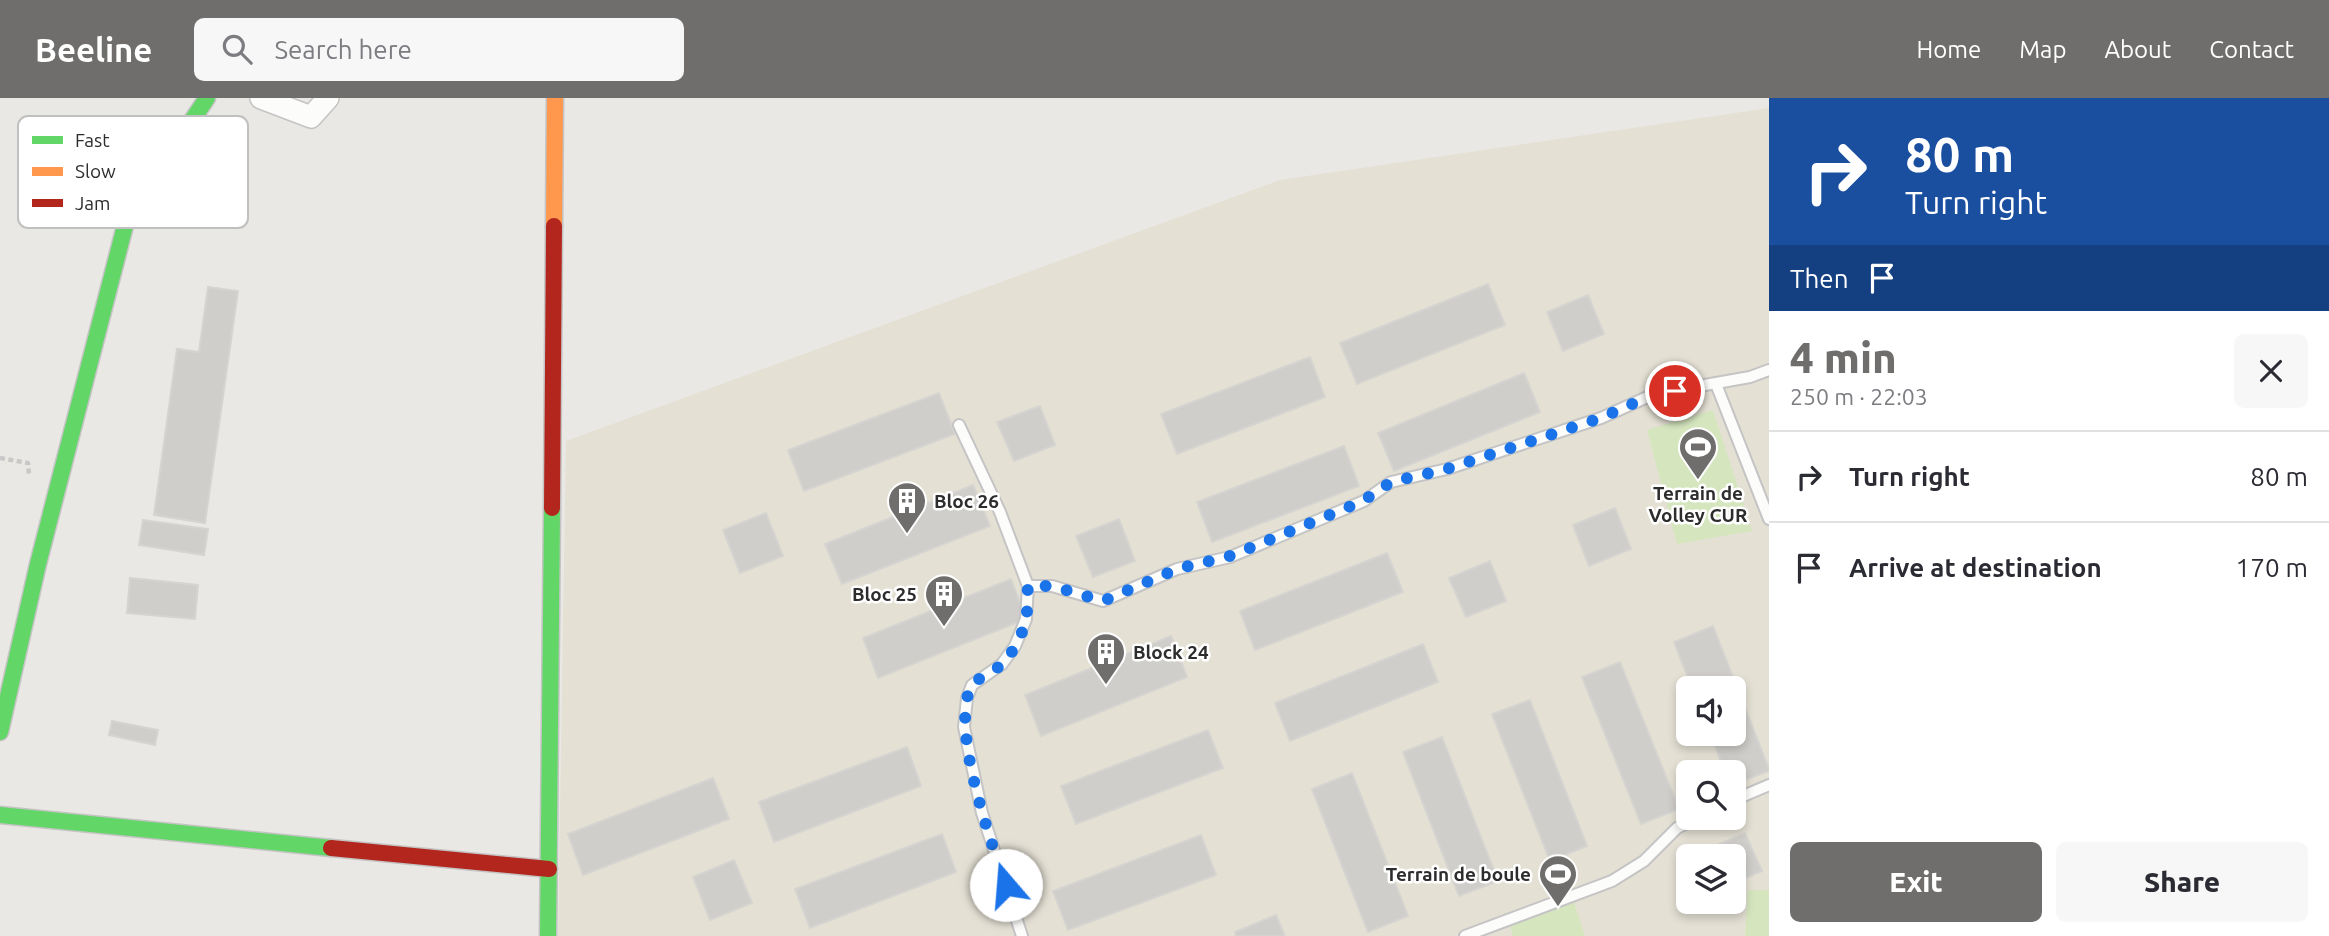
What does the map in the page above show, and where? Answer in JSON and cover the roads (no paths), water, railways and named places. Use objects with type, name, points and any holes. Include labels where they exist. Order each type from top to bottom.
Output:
[{"type":"street","points":[[195,116],[207,98]]},
{"type":"street","points":[[261,98],[311,117],[328,98]]},
{"type":"street","points":[[548,936],[555,98]]},
{"type":"street","points":[[0,732],[38,564],[124,228]]},
{"type":"street","points":[[0,814],[549,869]]},
{"type":"lane","points":[[1028,586],[1052,586],[1103,601],[1177,569],[1230,556],[1363,501],[1391,482],[1460,465],[1601,418],[1654,394],[1750,377],[1769,370]]},
{"type":"lane","points":[[1716,384],[1769,519]]},
{"type":"lane","points":[[959,425],[1000,512],[1028,586],[1026,619],[1015,646],[1002,664],[972,685],[967,698],[964,727],[982,813],[1022,936]]},
{"type":"lane","points":[[1746,795],[1769,785]]},
{"type":"lane","points":[[1465,936],[1612,881],[1644,861],[1676,829]]},
{"type":"place","name":"Terrain de Volley CUR","points":[[1698,481]]},
{"type":"place","name":"Bloc 26","points":[[907,535]]},
{"type":"place","name":"Bloc 25","points":[[944,628]]},
{"type":"place","name":"Block 24","points":[[1106,686]]},
{"type":"place","name":"Terrain de boule","points":[[1558,908]]}]
